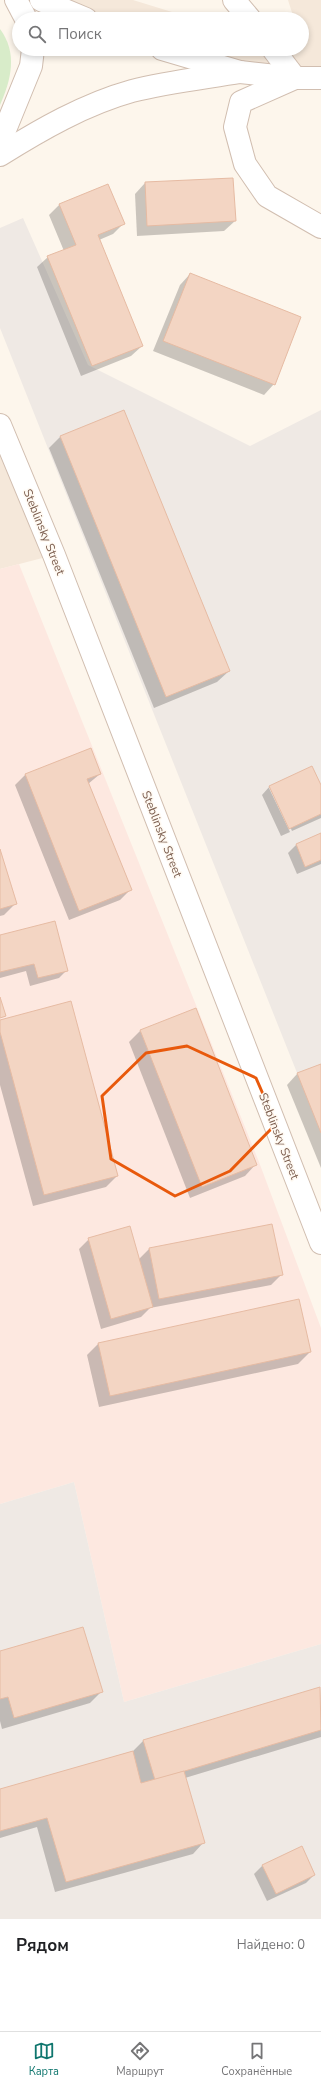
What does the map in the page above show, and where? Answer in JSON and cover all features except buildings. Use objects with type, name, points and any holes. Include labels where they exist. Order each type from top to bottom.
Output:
[{"type":"street","points":[[16,0],[22,12]]},
{"type":"street","points":[[41,0],[69,12]]},
{"type":"street","points":[[234,0],[244,12]]},
{"type":"street","points":[[0,142],[31,66],[32,56]]},
{"type":"street","points":[[186,56],[240,72],[296,78],[321,78]]},
{"type":"street","points":[[279,56],[296,78]]},
{"type":"street","points":[[0,156],[44,127],[130,92],[166,83],[240,72]]},
{"type":"street","points":[[296,78],[241,102],[235,127],[245,164],[267,196],[321,227]]},
{"type":"street","name":"Steblinsky Street","points":[[0,425],[54,555],[321,1243]]},
{"type":"highlighted area","points":[[187,1046],[256,1078],[276,1124],[230,1171],[175,1196],[111,1159],[102,1096],[146,1053]]},
{"type":"shaded area","points":[[41,0],[133,0],[172,12],[69,12]]},
{"type":"shaded area","points":[[288,0],[321,0],[321,78],[200,56],[309,56],[309,12],[292,12]]},
{"type":"shaded area","points":[[23,218],[88,365],[250,446],[321,410],[321,1133],[0,328],[0,228]]},
{"type":"shaded area","points":[[0,425],[54,555],[0,569]]},
{"type":"shaded area","points":[[19,564],[259,1162],[321,1328],[321,1644],[124,1702],[74,1482],[0,1504],[0,569]]},
{"type":"shaded area","points":[[74,1482],[124,1702],[321,1644],[321,1919],[0,1919],[0,1504]]},
{"type":"green space","points":[[0,29],[6,38],[9,47],[11,67],[10,76],[0,105]]}]
